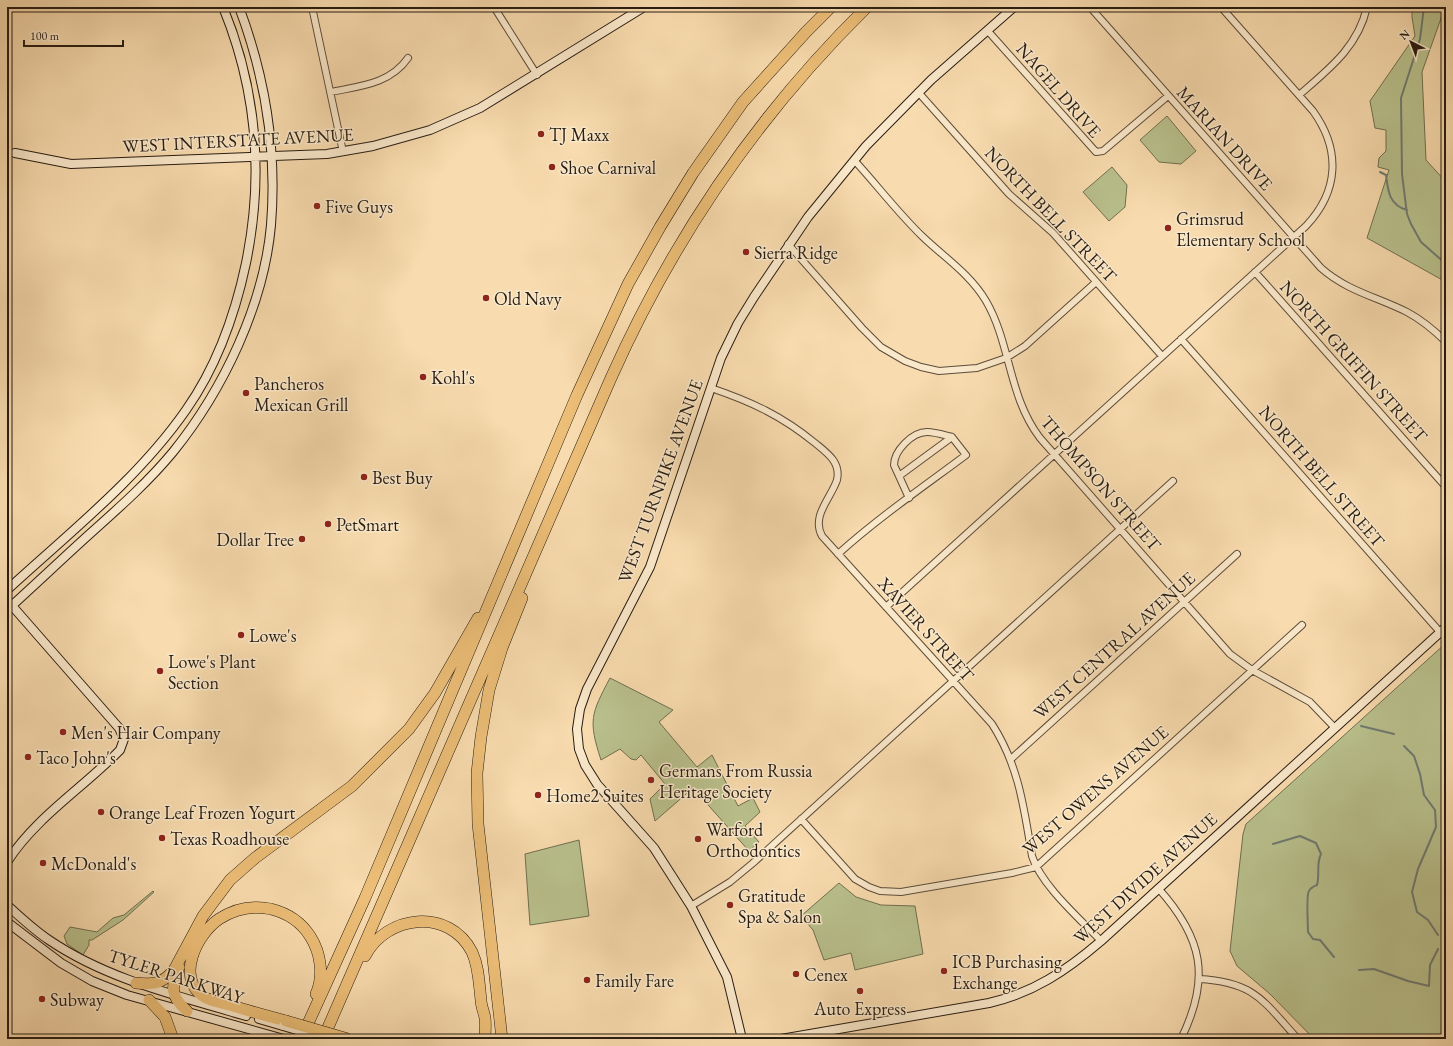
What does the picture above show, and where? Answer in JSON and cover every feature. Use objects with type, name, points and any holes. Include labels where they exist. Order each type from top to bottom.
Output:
[{"type":"highway","points":[[302,1037],[365,898],[612,317],[660,227],[693,173],[744,102],[801,37],[831,7]]},
{"type":"highway","points":[[323,1039],[611,378],[631,333],[664,269],[718,183],[751,138],[788,91],[867,7]]},
{"type":"highway","points":[[501,1038],[477,812],[479,754],[483,720],[489,690],[502,648],[611,378]]},
{"type":"highway","points":[[136,982],[151,984],[167,978],[174,970],[210,904],[230,880],[255,858],[352,786],[410,729],[435,693],[506,564]]},
{"type":"highway","points":[[302,1037],[306,1018],[318,990],[320,973],[319,956],[313,940],[307,932],[288,916],[276,910],[262,907],[241,909],[218,920],[201,938],[192,959],[189,973],[196,989],[204,997],[284,1024],[348,1039]]},
{"type":"highway","points":[[328,1039],[371,946],[388,931],[405,923],[417,921],[435,923],[450,930],[462,939],[474,958],[479,978],[481,1002],[485,1018],[486,1039]]},
{"type":"highway","points":[[186,947],[175,978],[173,995],[187,1012]]},
{"type":"highway","points":[[149,1000],[165,1017],[173,1039]]},
{"type":"highway","points":[[479,1039],[478,1015],[481,1002]]},
{"type":"street","points":[[7,590],[126,481],[186,411],[201,386],[226,334],[240,290],[253,228],[257,157],[248,87],[238,46],[223,7]]},
{"type":"street","points":[[7,862],[19,845],[33,830],[118,752],[124,742],[122,730],[9,605],[141,488],[179,444],[212,397],[236,348],[260,281],[271,225],[271,157],[268,117],[260,72],[239,7]]},
{"type":"street","points":[[312,7],[343,152]]},
{"type":"street","points":[[494,7],[537,75]]},
{"type":"street","name":"WEST INTERSTATE AVENUE","points":[[15,153],[71,164],[271,157],[343,152],[401,140],[443,125],[480,108],[537,75],[644,7]]},
{"type":"street","name":"WEST TURNPIKE AVENUE","points":[[742,1039],[728,977],[691,906],[654,848],[588,772],[579,749],[577,729],[580,709],[587,689],[650,567],[726,346],[738,323],[788,244],[854,160],[918,92],[1014,7]]},
{"type":"street","name":"MARIAN DRIVE","points":[[1090,7],[1315,262],[1336,280],[1352,289],[1414,316],[1432,329],[1446,342]]},
{"type":"street","points":[[886,607],[1294,237],[1313,219],[1324,202],[1331,184],[1333,167],[1331,150],[1325,129],[1313,111],[1221,7]]},
{"type":"street","points":[[1299,95],[1335,64],[1349,48],[1360,30],[1367,7]]},
{"type":"street","name":"NAGEL DRIVE","points":[[987,30],[1096,152],[1103,151],[1168,96]]},
{"type":"street","points":[[331,92],[383,80],[399,70],[408,58]]},
{"type":"street","name":"NORTH BELL STREET","points":[[918,92],[1009,194],[1048,228],[1162,356]]},
{"type":"street","name":"THOMPSON STREET","points":[[854,160],[918,231],[962,270],[978,288],[994,317],[1019,401],[1028,421],[1054,454],[1230,654],[1252,670],[1310,702],[1335,728]]},
{"type":"street","points":[[788,244],[868,334],[897,357],[921,367],[949,371],[977,368],[1006,358],[1025,346],[1096,282]]},
{"type":"street","name":"NORTH GRIFFIN STREET","points":[[1255,272],[1446,487]]},
{"type":"street","name":"NORTH BELL STREET","points":[[1181,339],[1443,630]]},
{"type":"street","name":"XAVIER STREET","points":[[711,388],[756,404],[777,415],[802,432],[832,458],[837,468],[837,476],[822,511],[819,524],[822,536],[992,724],[1011,759],[1020,784],[1032,856],[1036,867],[1047,883],[1100,941]]},
{"type":"street","points":[[838,554],[966,455],[952,437],[927,432],[919,434],[901,447],[894,459],[894,465],[909,498]]},
{"type":"street","points":[[899,476],[952,437]]},
{"type":"street","points":[[691,906],[730,882],[1173,481]]},
{"type":"street","name":"WEST CENTRAL AVENUE","points":[[1011,759],[1237,554]]},
{"type":"street","name":"WEST OWENS AVENUE","points":[[801,819],[855,879],[868,887],[880,891],[900,892],[1012,873],[1036,867],[1302,625]]},
{"type":"street","name":"WEST DIVIDE AVENUE","points":[[781,1039],[988,1003],[1010,998],[1029,991],[1056,977],[1100,941],[1443,630]]},
{"type":"street","points":[[1158,888],[1174,905],[1188,927],[1196,953],[1199,979],[1194,1009],[1181,1039]]},
{"type":"street","name":"TYLER PARKWAY","points":[[7,905],[49,941],[98,968],[173,995],[284,1024],[328,1039]]},
{"type":"street","name":"TYLER PARKWAY","points":[[7,922],[55,959],[92,981],[127,995],[281,1038]]},
{"type":"street","points":[[1199,979],[1226,981],[1252,992],[1275,1013],[1298,1039]]},
{"type":"green space","points":[[1412,7],[1445,7],[1422,72],[1426,160],[1446,182],[1446,282],[1367,238],[1389,170],[1378,167],[1379,158],[1386,151],[1386,130],[1375,128],[1370,101],[1415,36]]},
{"type":"green space","points":[[1167,116],[1196,151],[1181,164],[1159,162],[1140,140]]},
{"type":"green space","points":[[1112,167],[1127,185],[1125,207],[1109,221],[1083,192]]},
{"type":"green space","points":[[1446,643],[1446,1039],[1314,1039],[1270,994],[1237,966],[1230,951],[1243,834],[1246,824]]},
{"type":"green space","points":[[610,678],[673,710],[659,722],[697,767],[712,755],[738,806],[753,798],[760,812],[745,826],[759,842],[749,851],[693,788],[655,821],[650,799],[665,784],[641,755],[636,760],[631,759],[620,749],[601,760],[593,726],[595,709]]},
{"type":"green space","points":[[579,840],[589,916],[530,925],[525,854]]},
{"type":"green space","points":[[839,883],[856,897],[881,905],[915,906],[923,954],[855,970],[851,953],[824,960],[813,930],[801,916]]},
{"type":"green space","points":[[153,891],[154,892],[123,920],[92,940],[89,940],[89,945],[83,955],[67,944],[64,936],[70,927],[97,932],[113,918],[124,915]]},
{"type":"waterway","points":[[1424,7],[1420,39],[1401,98],[1402,174],[1407,214],[1411,224],[1421,242],[1446,264]]},
{"type":"waterway","points":[[1380,172],[1386,175],[1390,197],[1396,205],[1407,210]]},
{"type":"waterway","points":[[1361,726],[1394,734]]},
{"type":"waterway","points":[[1404,746],[1414,756],[1420,774],[1424,795],[1435,810],[1436,827],[1418,869],[1412,892],[1417,912],[1428,920],[1438,935]]},
{"type":"waterway","points":[[1273,844],[1300,836],[1316,843],[1321,854],[1317,885],[1310,889],[1308,893],[1308,932],[1313,939],[1320,940],[1334,957]]},
{"type":"waterway","points":[[1359,970],[1374,969],[1408,981],[1429,986],[1430,965],[1438,949]]},
{"type":"place","name":"TJ Maxx","points":[[541,134]]},
{"type":"place","name":"Shoe Carnival","points":[[552,167]]},
{"type":"place","name":"Five Guys","points":[[317,206]]},
{"type":"place","name":"Grimsrud Elementary School","points":[[1168,228]]},
{"type":"place","name":"Sierra Ridge","points":[[746,252]]},
{"type":"place","name":"Old Navy","points":[[486,298]]},
{"type":"place","name":"Kohl's","points":[[423,377]]},
{"type":"place","name":"Pancheros Mexican Grill","points":[[246,393]]},
{"type":"place","name":"Best Buy","points":[[364,477]]},
{"type":"place","name":"PetSmart","points":[[328,524]]},
{"type":"place","name":"Dollar Tree","points":[[302,539]]},
{"type":"place","name":"Lowe's","points":[[241,635]]},
{"type":"place","name":"Lowe's Plant Section","points":[[160,671]]},
{"type":"place","name":"Men's Hair Company","points":[[63,732]]},
{"type":"place","name":"Taco John's","points":[[28,757]]},
{"type":"place","name":"Germans From Russia Heritage Society","points":[[651,780]]},
{"type":"place","name":"Home2 Suites","points":[[538,795]]},
{"type":"place","name":"Orange Leaf Frozen Yogurt","points":[[101,812]]},
{"type":"place","name":"Texas Roadhouse","points":[[162,838]]},
{"type":"place","name":"Warford Orthodontics","points":[[698,839]]},
{"type":"place","name":"McDonald's","points":[[43,863]]},
{"type":"place","name":"Gratitude Spa & Salon","points":[[730,905]]},
{"type":"place","name":"ICB Purchasing Exchange","points":[[944,971]]},
{"type":"place","name":"Cenex","points":[[796,974]]},
{"type":"place","name":"Family Fare","points":[[587,980]]},
{"type":"place","name":"Auto Express","points":[[860,991]]},
{"type":"place","name":"Subway","points":[[42,999]]}]
